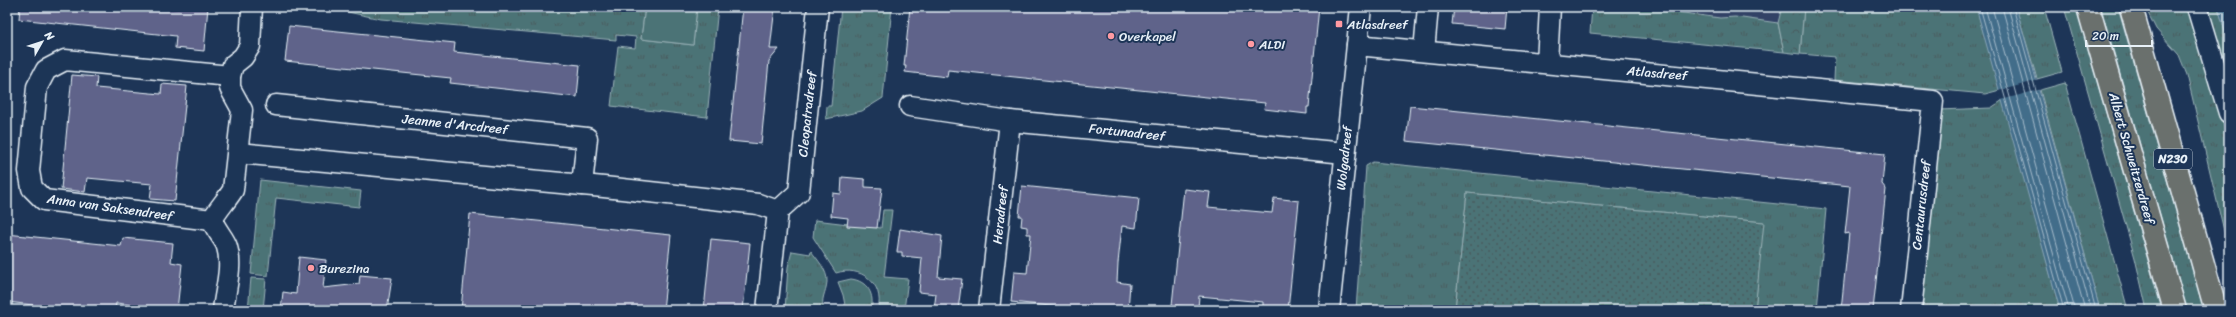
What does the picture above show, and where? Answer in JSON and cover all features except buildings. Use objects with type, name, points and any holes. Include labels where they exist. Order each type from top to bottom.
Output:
[{"type":"highway","name":"Albert Schweitzerdreef","points":[[2088,7],[2174,310]]},
{"type":"highway","name":"N230","points":[[2131,7],[2216,310]]},
{"type":"street","points":[[223,310],[229,258],[227,246],[216,231],[212,220],[219,207],[228,198],[233,190],[242,110],[230,88],[230,76],[233,65],[243,56],[250,46],[252,7]]},
{"type":"street","name":"Cleopatradreef","points":[[778,210],[799,192],[818,7]]},
{"type":"street","name":"Wolgadreef","points":[[1329,310],[1361,7]]},
{"type":"street","points":[[1424,51],[1428,7]]},
{"type":"street","points":[[1547,63],[1550,7]]},
{"type":"street","points":[[2197,7],[2229,113]]},
{"type":"street","name":"Atlasdreef","points":[[1357,45],[1932,100]]},
{"type":"street","name":"Anna van Saksendreef","points":[[212,220],[44,200],[32,188],[29,170],[37,86],[46,70],[65,60],[230,76]]},
{"type":"street","name":"Centaurusdreef","points":[[1911,310],[1932,100]]},
{"type":"street","name":"Jeanne d'Arcdreef","points":[[276,105],[587,138],[582,185]]},
{"type":"street","name":"Fortunadreef","points":[[910,106],[1010,121],[1345,152]]},
{"type":"street","name":"Heradreef","points":[[989,310],[1010,121]]},
{"type":"street","points":[[238,153],[582,185],[758,204],[778,210],[767,310]]},
{"type":"shaded area","points":[[1640,7],[1782,7],[1778,23],[1735,17],[1720,18]]},
{"type":"green space","points":[[324,7],[645,7],[641,39],[693,45],[697,7],[718,7],[707,117],[611,106],[618,46],[635,48],[636,37],[616,35],[616,40],[381,19]]},
{"type":"green space","points":[[645,7],[697,7],[693,45],[641,39]]},
{"type":"green space","points":[[841,7],[892,7],[883,98],[862,111],[826,119],[827,106],[831,106]]},
{"type":"green space","points":[[1592,7],[1640,7],[1720,18],[1735,17],[1778,23],[1784,52],[1590,33]]},
{"type":"green space","points":[[1782,7],[1804,7],[1800,54],[1784,52],[1778,23]]},
{"type":"green space","points":[[1804,7],[1976,7],[2000,90],[1985,94],[1834,80],[1835,57],[1800,54]]},
{"type":"green space","points":[[2016,7],[2044,7],[2062,72],[2037,79]]},
{"type":"green space","points":[[2064,7],[2076,7],[2162,310],[2147,310],[2135,258]]},
{"type":"green space","points":[[2101,7],[2118,7],[2204,310],[2187,310]]},
{"type":"green space","points":[[2145,7],[2189,7],[2229,143],[2229,252],[2187,75],[2179,55],[2156,29]]},
{"type":"green space","points":[[2206,7],[2218,7],[2229,44],[2229,67],[2223,63]]},
{"type":"green space","points":[[2065,83],[2128,310],[2100,310],[2040,90]]},
{"type":"green space","points":[[2003,100],[2060,310],[1920,310],[1939,110],[1991,108]]},
{"type":"green space","points":[[1373,162],[1826,209],[1817,310],[1755,310],[1763,222],[1467,193],[1455,310],[1356,310],[1366,166]]},
{"type":"green space","points":[[260,180],[361,191],[359,207],[276,198],[268,276],[251,274]]},
{"type":"green space","points":[[1467,193],[1764,222],[1755,310],[1455,310]]},
{"type":"green space","points":[[883,210],[892,210],[884,277],[908,279],[904,310],[878,310],[878,292],[869,278],[854,272],[845,271],[836,273],[813,237],[815,220],[881,228]]},
{"type":"green space","points":[[792,251],[810,254],[811,251],[824,269],[827,282],[823,299],[824,310],[785,310],[788,267]]},
{"type":"green space","points":[[251,278],[266,279],[263,310],[248,310]]},
{"type":"green space","points":[[851,279],[862,283],[869,290],[872,299],[871,310],[846,310],[843,295],[838,282]]},
{"type":"water","points":[[1976,7],[2016,7],[2100,310],[2060,310]]},
{"type":"water","points":[[2218,7],[2229,7],[2229,44]]},
{"type":"pier","points":[[2039,80],[2042,89],[2001,100],[1998,91]]},
{"type":"place","name":"Atlasdreef","points":[[1339,24]]},
{"type":"place","name":"Overkapel","points":[[1111,36]]},
{"type":"place","name":"ALDI","points":[[1251,44]]},
{"type":"place","name":"Burezina","points":[[311,268]]}]
